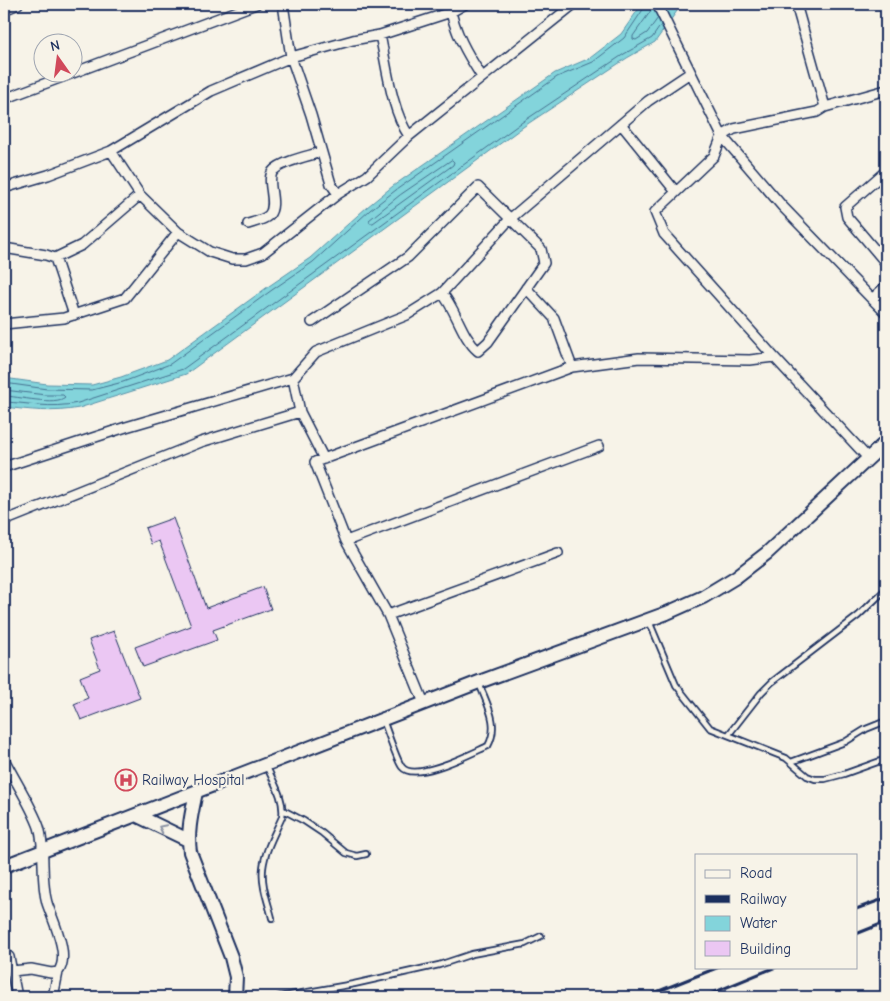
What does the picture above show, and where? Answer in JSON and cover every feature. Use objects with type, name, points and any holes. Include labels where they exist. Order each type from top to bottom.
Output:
[{"type":"main road","points":[[4,866],[424,703],[703,598],[752,566],[886,442]]},
{"type":"main road","points":[[196,792],[188,840],[190,852],[231,957],[236,977],[237,997]]},
{"type":"main road","points":[[136,815],[188,840]]},
{"type":"street","points":[[4,10],[18,4]]},
{"type":"street","points":[[4,100],[256,4]]},
{"type":"street","points":[[283,4],[291,57],[311,115],[331,184],[338,194]]},
{"type":"street","points":[[4,188],[48,175],[112,151],[211,91],[291,57],[353,40],[380,36],[464,4]]},
{"type":"street","points":[[112,151],[140,195],[178,232],[210,252],[232,259],[246,259],[264,253],[338,194],[367,176],[409,136],[574,4]]},
{"type":"street","points":[[657,4],[722,136],[782,206],[886,313]]},
{"type":"street","points":[[796,4],[825,107]]},
{"type":"street","points":[[450,8],[455,30],[482,77]]},
{"type":"street","points":[[380,36],[396,108],[402,126],[409,136]]},
{"type":"street","points":[[4,467],[126,427],[293,378],[316,352],[407,315],[442,293],[511,218],[648,101],[690,74]]},
{"type":"street","points":[[868,458],[664,234],[655,212],[714,156],[722,136],[734,129],[817,112],[825,107],[886,90]]},
{"type":"street","points":[[621,124],[676,192]]},
{"type":"street","points":[[248,224],[269,216],[272,209],[271,176],[273,171],[281,166],[321,152]]},
{"type":"street","points":[[886,171],[845,207],[847,217],[886,263]]},
{"type":"street","points":[[312,322],[408,257],[478,187],[541,249],[544,263],[488,342],[478,351],[470,345],[450,302],[442,293]]},
{"type":"street","points":[[55,258],[82,245],[140,195]]},
{"type":"street","points":[[4,324],[64,318],[124,298],[178,232]]},
{"type":"street","points":[[4,248],[46,254],[55,258],[74,314]]},
{"type":"street","points":[[872,299],[886,286]]},
{"type":"street","points":[[526,288],[554,318],[572,367]]},
{"type":"street","points":[[424,703],[388,615],[346,541],[315,462],[572,367],[639,358],[750,360],[774,357]]},
{"type":"street","points":[[293,378],[300,412],[324,459]]},
{"type":"street","points":[[4,521],[201,442],[300,412]]},
{"type":"street","points":[[346,541],[599,446]]},
{"type":"street","points":[[388,615],[558,553]]},
{"type":"street","points":[[4,759],[38,825],[42,837],[45,894],[63,952],[62,967],[58,972],[53,997]]},
{"type":"street","points":[[4,952],[9,957],[17,997]]},
{"type":"street","points":[[12,971],[31,969],[51,973],[58,972]]},
{"type":"lane","points":[[729,734],[772,682],[858,616],[886,589]]},
{"type":"lane","points":[[649,619],[676,684],[710,728],[729,734],[791,762],[807,776],[815,779],[825,779],[844,774],[886,759]]},
{"type":"lane","points":[[383,719],[402,767],[410,772],[424,772],[488,746],[493,737],[494,724],[479,682]]},
{"type":"lane","points":[[791,762],[845,742],[866,729],[886,721]]},
{"type":"lane","points":[[266,764],[283,810],[263,867],[265,890],[272,918]]},
{"type":"lane","points":[[283,810],[317,830],[346,853],[356,856],[366,854]]},
{"type":"lane","points":[[280,997],[354,984],[439,965],[472,954],[525,944],[541,936]]},
{"type":"water","points":[[642,4],[679,4],[677,11],[655,42],[627,58],[523,127],[186,374],[69,410],[51,411],[4,407],[4,378],[47,384],[92,385],[121,377],[167,360],[310,258],[393,186],[555,73],[590,58],[621,34]]},
{"type":"building","points":[[173,518],[206,608],[263,587],[271,609],[213,630],[217,640],[143,667],[135,647],[191,626],[159,541],[151,544],[145,528]]},
{"type":"building","points":[[114,631],[140,698],[81,720],[74,704],[88,698],[80,677],[100,669],[89,640]]},
{"type":"railway","points":[[858,908],[886,898]]},
{"type":"railway","points":[[858,933],[886,922]]},
{"type":"railway","points":[[644,997],[716,968]]},
{"type":"railway","points":[[703,997],[774,968]]},
{"type":"place","name":"Railway Hospital","points":[[126,780]]}]
